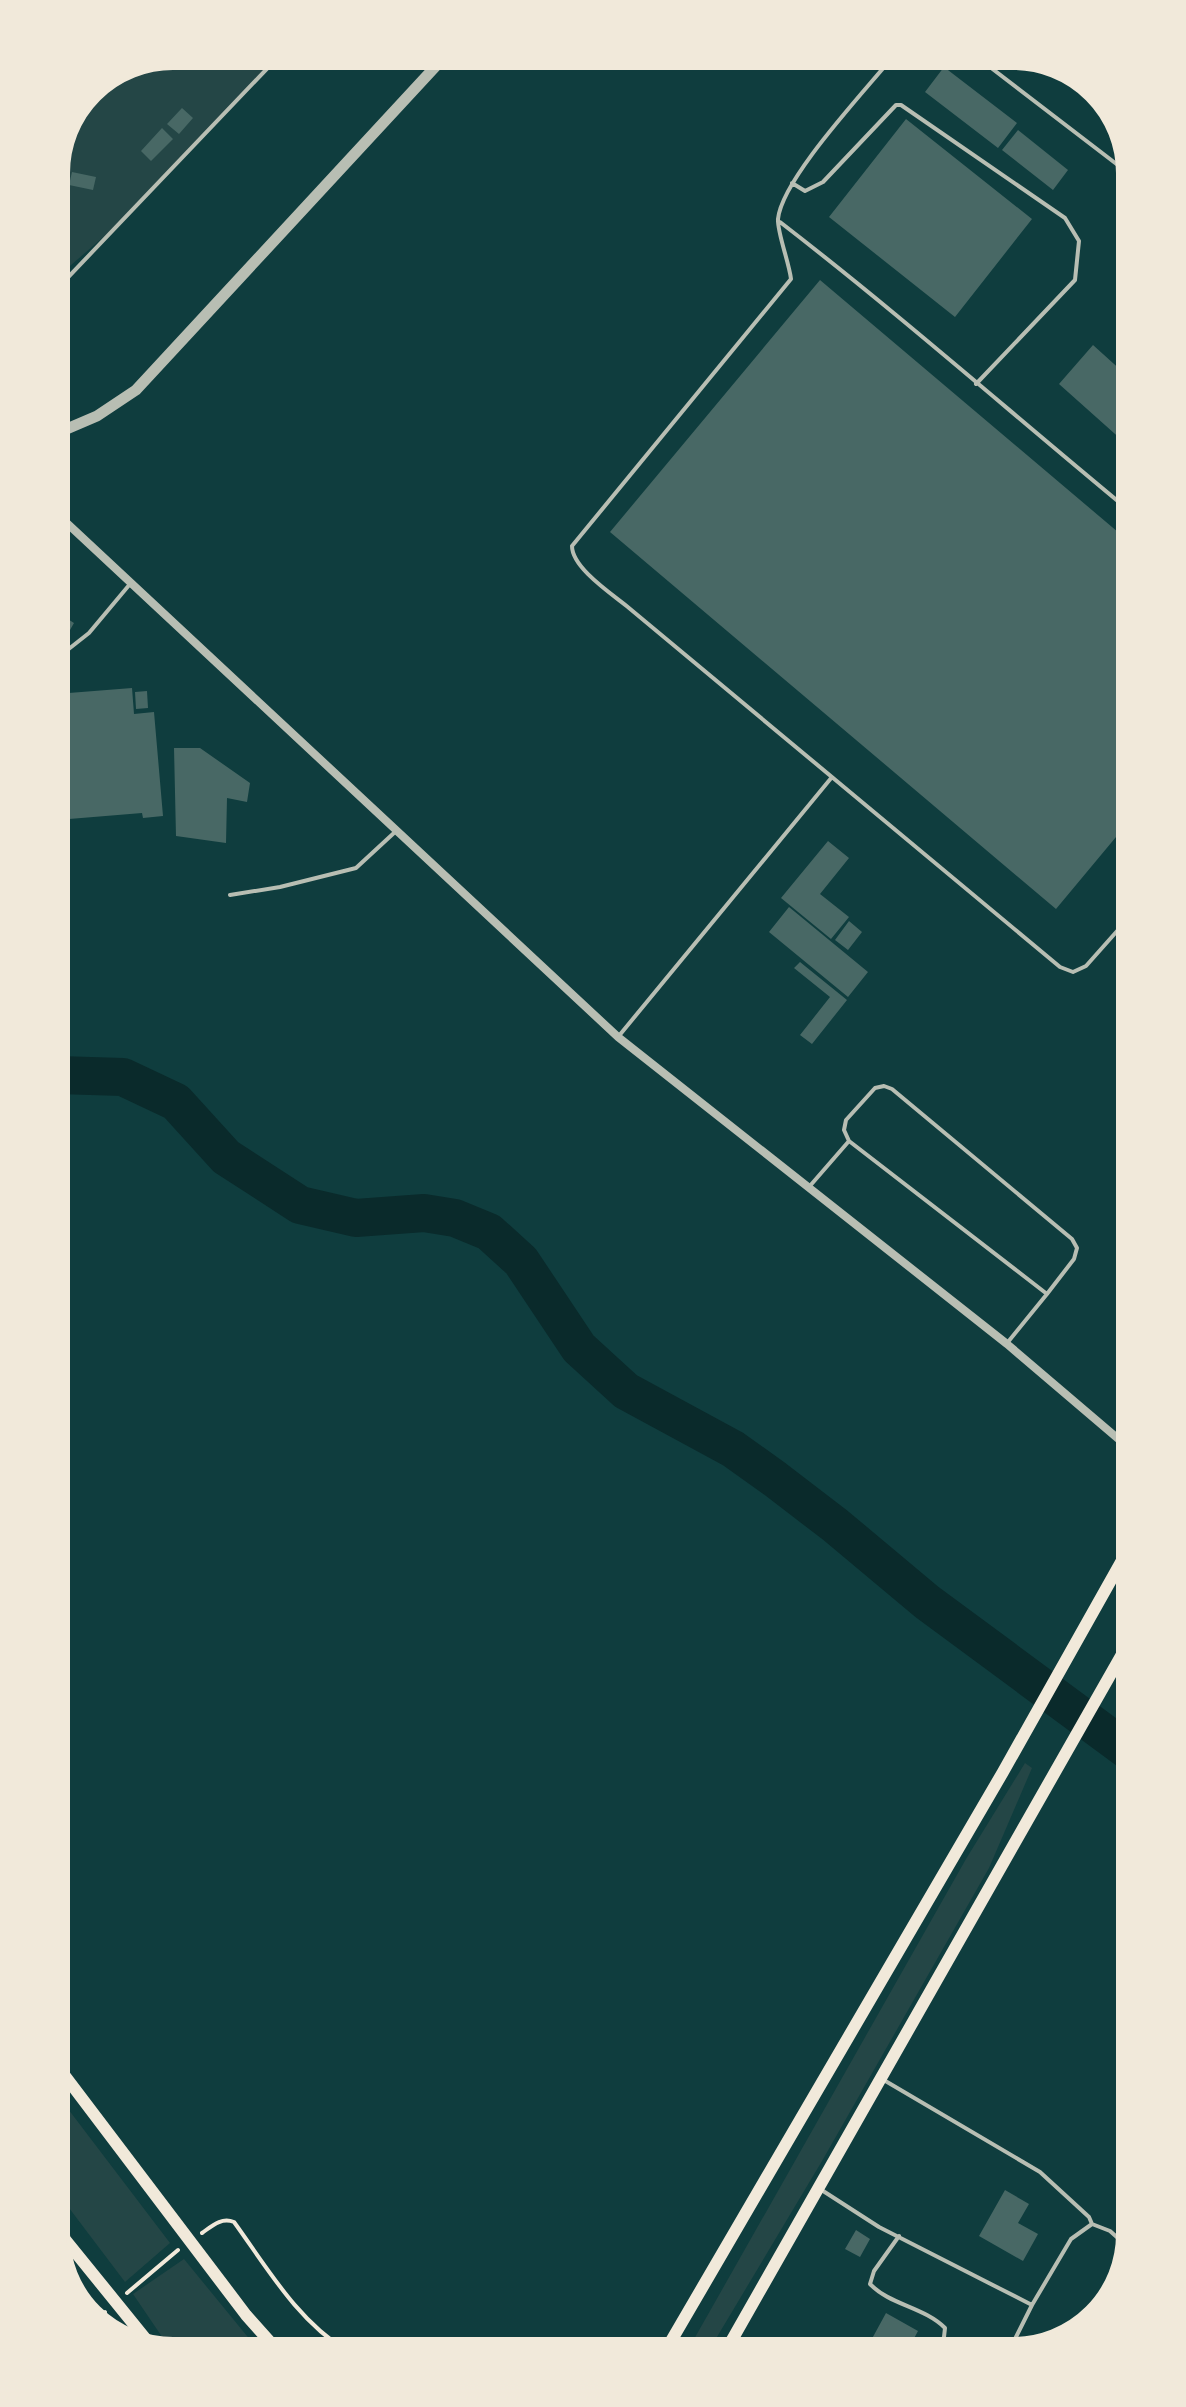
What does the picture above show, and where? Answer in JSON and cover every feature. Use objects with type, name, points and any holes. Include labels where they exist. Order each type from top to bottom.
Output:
[{"type":"main road","points":[[672,2339],[1003,1772],[1118,1568]]},
{"type":"main road","points":[[732,2339],[1118,1661]]},
{"type":"main road","points":[[68,2080],[267,2339]]},
{"type":"main road","points":[[69,2244],[141,2334]]},
{"type":"street","points":[[68,428],[97,416],[136,390],[434,68]]},
{"type":"street","points":[[68,524],[618,1037],[1007,1344],[1118,1438]]},
{"type":"lane","points":[[68,277],[268,68]]},
{"type":"lane","points":[[884,68],[792,183],[778,221],[791,279],[572,546],[572,555],[589,574],[1060,967],[1073,972],[1086,966],[1118,932]]},
{"type":"lane","points":[[991,68],[1117,165]]},
{"type":"lane","points":[[792,183],[805,191],[823,182],[896,105],[901,105],[1065,218],[1079,241],[1075,280],[976,384]]},
{"type":"lane","points":[[778,221],[863,286],[1118,501]]},
{"type":"lane","points":[[68,650],[89,633],[132,582]]},
{"type":"lane","points":[[618,1037],[832,777]]},
{"type":"lane","points":[[230,895],[280,887],[356,868],[397,830]]},
{"type":"lane","points":[[1007,1344],[1047,1294],[1074,1259],[1077,1248],[1072,1239],[892,1089],[884,1086],[875,1088],[846,1120],[844,1130],[849,1141],[1047,1294]]},
{"type":"lane","points":[[809,1187],[849,1141]]},
{"type":"lane","points":[[882,2079],[1040,2172],[1089,2217],[1092,2224],[1118,2238]]},
{"type":"lane","points":[[817,2187],[879,2227],[1032,2305]]},
{"type":"lane","points":[[1015,2339],[1071,2239],[1092,2224]]},
{"type":"lane","points":[[899,2236],[874,2271],[870,2284],[879,2292],[936,2320],[945,2328],[943,2339]]},
{"type":"shaded area","points":[[268,68],[131,213],[68,268],[68,166],[72,146],[90,109],[104,94],[120,82],[153,70]]},
{"type":"shaded area","points":[[1025,1763],[1032,1768],[989,1868],[822,2161],[716,2339],[694,2339],[966,1859]]},
{"type":"shaded area","points":[[68,2109],[170,2243],[125,2282],[68,2207]]},
{"type":"shaded area","points":[[184,2259],[249,2339],[163,2339],[133,2294]]},
{"type":"building","points":[[945,68],[1017,123],[998,148],[925,92]]},
{"type":"building","points":[[182,108],[193,118],[179,134],[167,124]]},
{"type":"building","points":[[906,119],[1032,219],[955,317],[829,217]]},
{"type":"building","points":[[162,128],[173,139],[151,161],[141,151]]},
{"type":"building","points":[[1018,130],[1068,170],[1053,190],[1002,150]]},
{"type":"building","points":[[72,172],[96,177],[93,190],[69,185]]},
{"type":"building","points":[[820,280],[1118,532],[1118,835],[1056,909],[610,532]]},
{"type":"building","points":[[1093,345],[1118,368],[1118,437],[1059,384]]},
{"type":"building","points":[[68,619],[74,623],[68,634]]},
{"type":"building","points":[[132,688],[134,714],[154,712],[163,816],[143,818],[142,813],[68,819],[68,693]]},
{"type":"building","points":[[147,691],[148,708],[136,709],[135,692]]},
{"type":"building","points":[[174,748],[200,748],[250,783],[247,802],[227,798],[226,843],[176,836]]},
{"type":"building","points":[[828,841],[849,858],[820,894],[849,917],[831,939],[781,898]]},
{"type":"building","points":[[789,907],[868,972],[848,997],[769,932]]},
{"type":"building","points":[[849,921],[862,932],[848,950],[835,940]]},
{"type":"building","points":[[800,962],[847,1000],[812,1044],[800,1035],[830,997],[794,968]]},
{"type":"building","points":[[1005,2190],[1029,2204],[1018,2223],[1038,2234],[1023,2261],[979,2236]]},
{"type":"building","points":[[856,2230],[870,2239],[860,2257],[845,2249]]},
{"type":"building","points":[[886,2313],[918,2331],[914,2339],[872,2339]]},
{"type":"waterway","points":[[68,1075],[123,1077],[176,1102],[226,1157],[300,1205],[356,1218],[424,1213],[455,1218],[489,1232],[521,1261],[579,1348],[626,1391],[733,1449],[775,1479],[927,1602],[1118,1743]]}]
